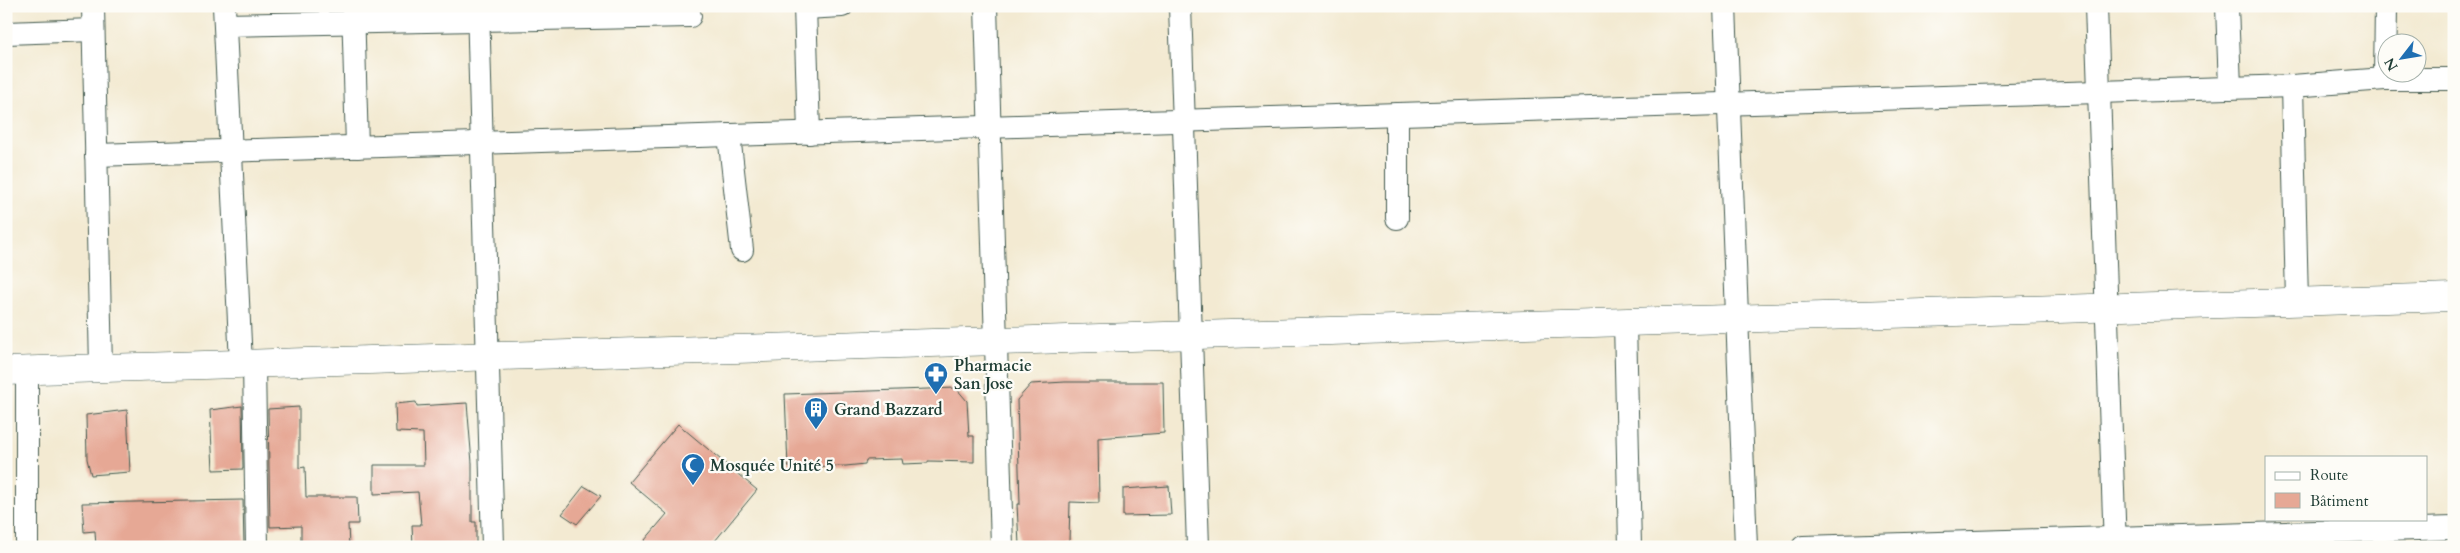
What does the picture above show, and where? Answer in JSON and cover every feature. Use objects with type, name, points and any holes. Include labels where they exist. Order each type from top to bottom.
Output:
[{"type":"street","points":[[93,6],[101,368]]},
{"type":"street","points":[[809,133],[805,7],[842,6]]},
{"type":"street","points":[[986,6],[1002,547]]},
{"type":"street","points":[[1180,6],[1198,547]]},
{"type":"street","points":[[1725,6],[1746,547]]},
{"type":"street","points":[[2096,6],[2115,542]]},
{"type":"street","points":[[2227,6],[2230,88]]},
{"type":"street","points":[[2386,6],[2386,32]]},
{"type":"street","points":[[257,547],[248,364],[231,150],[225,15],[593,12],[690,16]]},
{"type":"street","points":[[478,13],[493,547]]},
{"type":"street","points":[[354,14],[357,147]]},
{"type":"street","points":[[6,33],[93,30]]},
{"type":"street","points":[[2428,79],[2454,79]]},
{"type":"street","points":[[96,155],[2292,86],[2378,80]]},
{"type":"street","points":[[2292,86],[2297,302]]},
{"type":"street","points":[[1397,114],[1397,218]]},
{"type":"street","points":[[729,135],[742,250]]},
{"type":"street","points":[[27,547],[17,371],[2454,297]]},
{"type":"street","points":[[1625,322],[1630,547]]},
{"type":"street","points":[[1803,547],[2359,539],[2454,528]]},
{"type":"building","points":[[1163,382],[1164,433],[1098,438],[1099,503],[1070,502],[1069,542],[1019,545],[1017,504],[1020,504],[1017,400],[1031,384]]},
{"type":"building","points":[[956,388],[967,401],[969,436],[974,436],[974,462],[928,461],[928,463],[903,464],[902,459],[866,460],[865,464],[846,466],[788,467],[785,394]]},
{"type":"building","points":[[416,402],[417,406],[467,403],[472,463],[472,522],[476,522],[476,547],[413,547],[412,525],[421,525],[418,492],[374,494],[374,465],[424,465],[423,433],[396,432],[395,404]]},
{"type":"building","points":[[242,406],[243,469],[213,470],[210,410]]},
{"type":"building","points":[[299,407],[299,468],[305,467],[306,497],[357,497],[358,524],[348,524],[349,547],[301,547],[301,526],[270,527],[268,409]]},
{"type":"building","points":[[127,410],[130,472],[91,475],[87,459],[86,415]]},
{"type":"building","name":"Mosquée Unité 5","points":[[678,424],[757,490],[710,547],[639,547],[667,514],[629,482]]},
{"type":"building","points":[[584,486],[601,496],[577,524],[562,514]]},
{"type":"building","points":[[1169,486],[1171,515],[1123,516],[1123,489]]},
{"type":"building","points":[[243,500],[244,547],[96,547],[95,531],[84,532],[82,503]]},
{"type":"place","name":"Pharmacie San Jose","points":[[936,395]]},
{"type":"place","name":"Grand Bazzard","points":[[816,430]]},
{"type":"place","name":"Mosquée Unité 5","points":[[693,486]]}]
